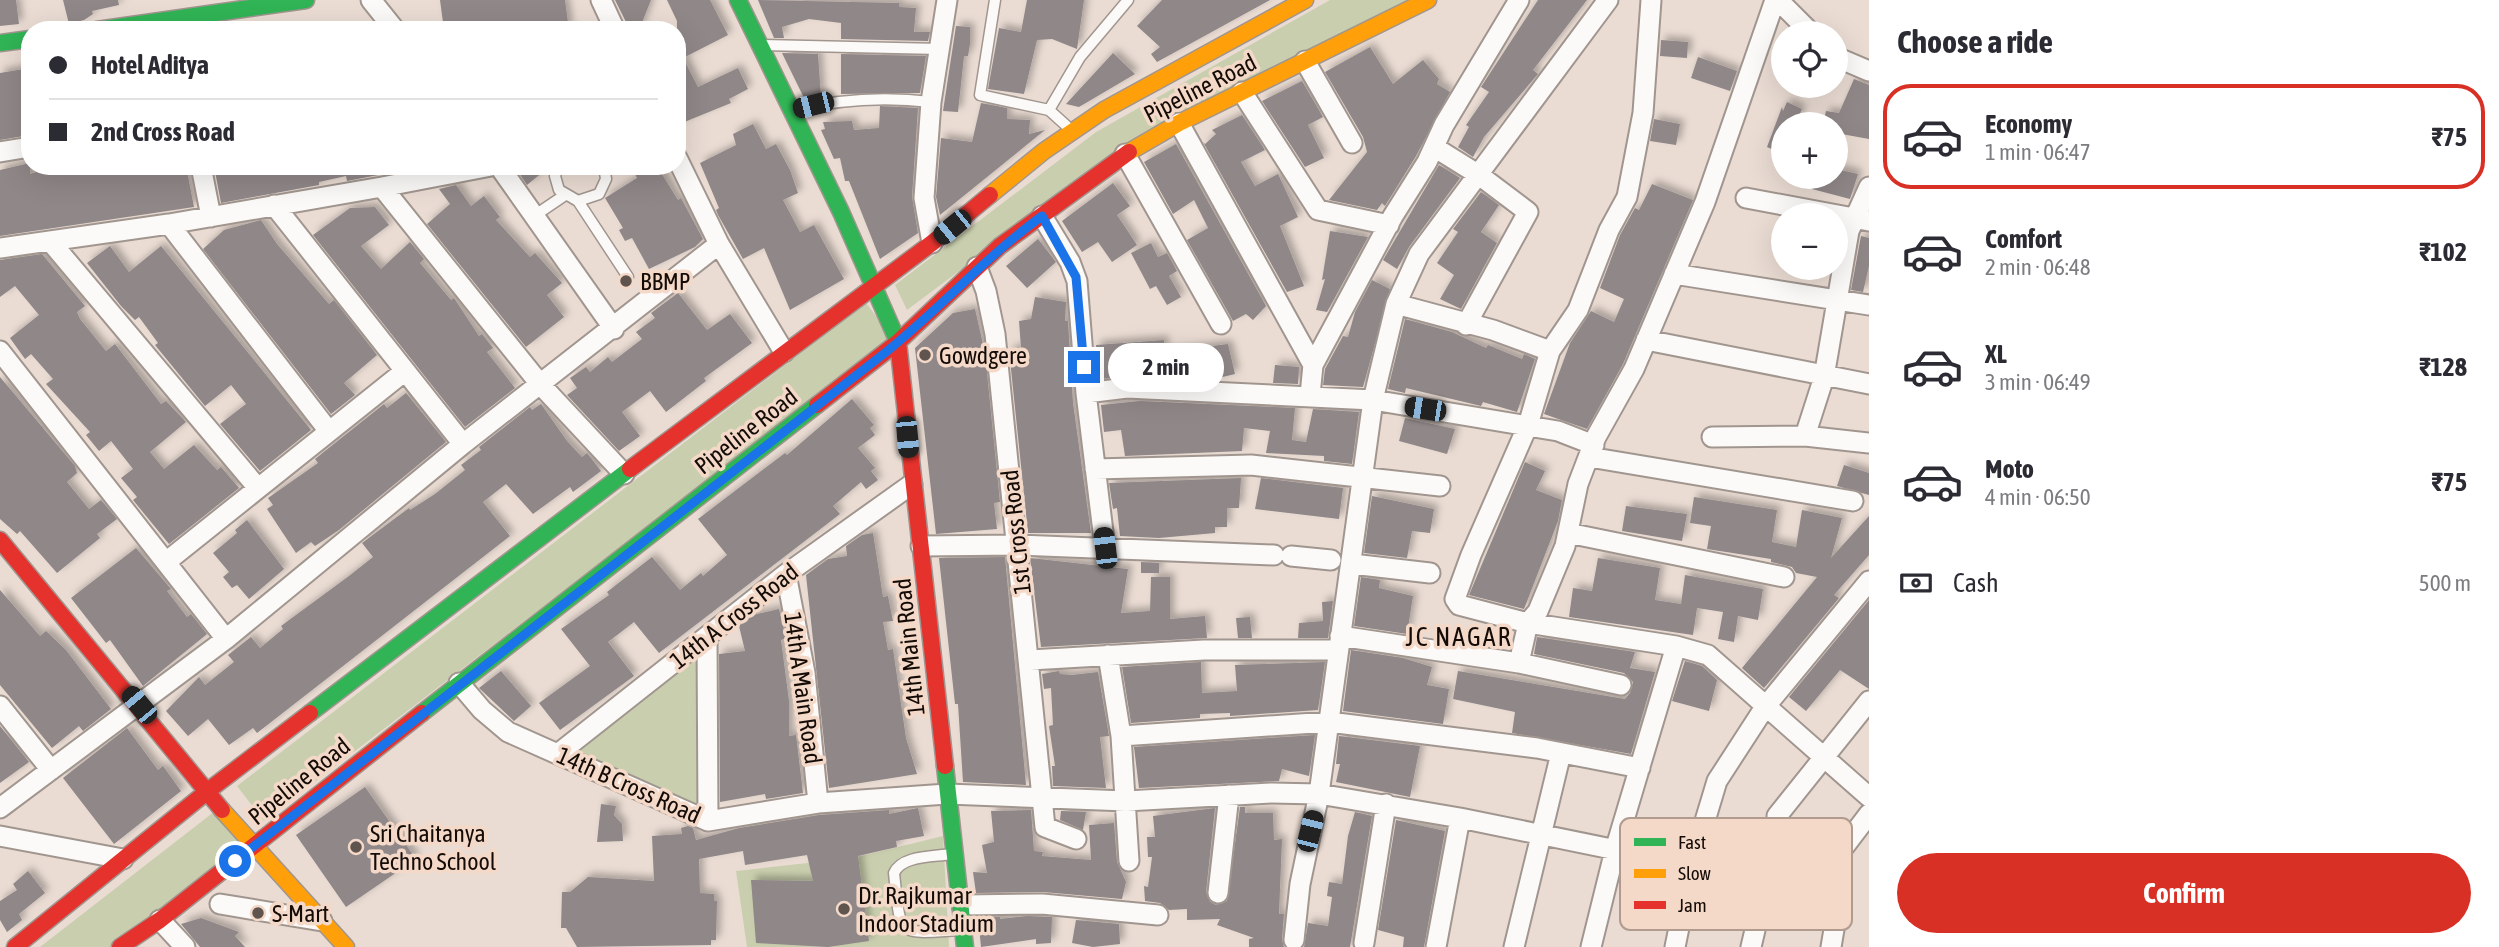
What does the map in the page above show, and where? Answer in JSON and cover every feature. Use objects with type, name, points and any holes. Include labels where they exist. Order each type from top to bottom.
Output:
[{"type":"main road","points":[[150,21],[249,4],[306,0]]},
{"type":"main road","name":"14th Main Road","points":[[738,0],[876,286],[898,342],[965,947]]},
{"type":"main road","name":"Pipeline Road","points":[[15,947],[209,790],[784,352],[876,286],[1072,131],[1305,0]]},
{"type":"main road","name":"Pipeline Road","points":[[120,947],[160,920],[458,683],[898,342],[977,267],[1125,154],[1179,123],[1428,0]]},
{"type":"main road","points":[[0,43],[21,40]]},
{"type":"main road","points":[[0,540],[253,846],[346,947]]},
{"type":"street","points":[[371,0],[388,21]]},
{"type":"street","points":[[601,0],[611,21]]},
{"type":"street","points":[[932,243],[924,198],[931,102],[947,0]]},
{"type":"street","points":[[1310,395],[1314,365],[1389,225],[1519,0]]},
{"type":"street","points":[[1294,940],[1300,884],[1319,794],[1373,400],[1396,304],[1419,254],[1608,0]]},
{"type":"street","points":[[1651,0],[1643,113],[1633,153],[1628,197],[1609,230],[1578,310],[1550,351],[1528,425],[1471,555],[1455,599],[1460,605],[1528,623],[1676,646],[1708,655],[1869,797]]},
{"type":"street","points":[[1519,663],[1528,623],[1538,611],[1568,533],[1578,484],[1646,340],[1706,202],[1777,0],[1799,21]]},
{"type":"street","points":[[1305,61],[1352,143]]},
{"type":"street","points":[[1848,62],[1869,71]]},
{"type":"street","points":[[1242,92],[1318,210],[1389,225]]},
{"type":"street","points":[[1179,123],[1314,365]]},
{"type":"street","points":[[0,152],[21,148]]},
{"type":"street","points":[[1434,148],[1479,175],[1528,212],[1466,325]]},
{"type":"street","points":[[1125,154],[1221,324]]},
{"type":"street","points":[[203,175],[211,216]]},
{"type":"street","points":[[0,248],[169,224],[445,175]]},
{"type":"street","points":[[505,175],[614,329]]},
{"type":"street","points":[[685,175],[719,244],[784,352]]},
{"type":"street","points":[[383,187],[540,384],[624,474]]},
{"type":"street","points":[[1805,436],[1825,377],[1849,231],[1862,219],[1869,187]]},
{"type":"street","points":[[1746,198],[1862,219]]},
{"type":"street","points":[[275,205],[463,444]]},
{"type":"street","points":[[1042,216],[1076,277],[1086,393],[1105,548]]},
{"type":"street","points":[[169,224],[328,430]]},
{"type":"street","points":[[50,241],[257,486]]},
{"type":"street","points":[[0,808],[226,639],[463,444],[614,329],[719,244]]},
{"type":"street","name":"1st Cross Road","points":[[977,267],[992,316],[1030,660],[1045,827],[1076,839]]},
{"type":"street","points":[[1674,274],[1869,305]]},
{"type":"street","points":[[1396,304],[1466,325],[1493,330],[1550,351]]},
{"type":"street","points":[[1646,340],[1869,384]]},
{"type":"street","points":[[0,351],[226,639]]},
{"type":"street","points":[[166,562],[257,486],[405,372]]},
{"type":"street","points":[[1086,393],[1127,388],[1373,400],[1558,430],[1592,451],[1853,501]]},
{"type":"street","points":[[1712,436],[1805,436],[1869,443]]},
{"type":"street","points":[[1095,469],[1251,465],[1440,486]]},
{"type":"street","name":"14th A Cross Road","points":[[559,753],[786,574],[912,484]]},
{"type":"street","points":[[1568,533],[1784,577]]},
{"type":"street","points":[[921,546],[1018,545],[1283,555],[1331,560]]},
{"type":"street","points":[[1352,564],[1430,573]]},
{"type":"street","name":"14th A Main Road","points":[[786,574],[805,673],[818,803]]},
{"type":"street","points":[[1705,818],[1713,790],[1765,707],[1861,603],[1869,580]]},
{"type":"street","points":[[707,637],[708,821]]},
{"type":"street","points":[[1030,660],[1339,643],[1519,663],[1621,685]]},
{"type":"street","points":[[1625,818],[1676,646]]},
{"type":"street","points":[[1108,655],[1121,736],[1129,861]]},
{"type":"street","name":"14th B Cross Road","points":[[458,683],[482,710],[508,732],[708,821],[818,803],[947,794],[1041,800],[1126,801],[1229,795],[1319,794],[1387,804],[1620,851]]},
{"type":"street","points":[[1777,816],[1826,759],[1869,701]]},
{"type":"street","points":[[0,706],[51,770]]},
{"type":"street","points":[[1121,736],[1329,722],[1561,753],[1640,768]]},
{"type":"street","points":[[1514,947],[1561,753]]},
{"type":"street","points":[[1219,893],[1229,795]]},
{"type":"street","points":[[1364,943],[1387,804]]},
{"type":"street","points":[[1852,836],[1869,814]]},
{"type":"street","points":[[1436,947],[1461,818]]},
{"type":"street","points":[[1591,947],[1620,834]]},
{"type":"street","points":[[0,836],[123,859]]},
{"type":"street","points":[[220,904],[322,921]]},
{"type":"street","points":[[962,905],[1042,904],[1158,915]]},
{"type":"street","points":[[160,920],[185,947]]},
{"type":"lane","points":[[995,0],[980,95],[1049,110],[1072,131]]},
{"type":"lane","points":[[1049,110],[1080,57],[1128,0]]},
{"type":"lane","points":[[759,46],[941,49]]},
{"type":"lane","points":[[793,110],[832,101],[891,97],[931,102]]},
{"type":"lane","points":[[557,175],[557,183],[565,195],[578,201],[628,277]]},
{"type":"lane","points":[[578,201],[599,194],[605,175]]},
{"type":"lane","points":[[534,216],[565,195]]},
{"type":"lane","points":[[956,853],[905,861],[894,873],[895,886],[898,913],[907,931],[964,930]]},
{"type":"green space","points":[[1330,0],[1407,0],[1137,138],[907,310],[895,285],[1096,132]]},
{"type":"green space","points":[[866,303],[893,338],[264,821],[237,786]]},
{"type":"green space","points":[[698,657],[701,809],[572,752]]},
{"type":"green space","points":[[219,808],[246,843],[114,947],[40,947]]},
{"type":"green space","name":"Dr. Rajkumar Indoor Stadium","points":[[943,836],[949,947],[747,947],[736,871],[853,858]]},
{"type":"building","points":[[0,0],[16,0],[19,24],[0,26]]},
{"type":"building","points":[[63,0],[118,0],[119,5],[92,11],[93,14],[84,20],[68,21]]},
{"type":"building","points":[[440,0],[565,0],[568,21],[443,21]]},
{"type":"building","points":[[615,0],[651,0],[643,21],[626,21]]},
{"type":"building","points":[[667,0],[710,0],[728,35],[686,56],[686,21],[677,21]]},
{"type":"building","points":[[758,0],[899,3],[899,7],[916,8],[914,32],[930,32],[928,41],[841,39],[841,23],[809,19],[782,27],[784,38],[774,38]]},
{"type":"building","points":[[1027,0],[1084,0],[1077,49],[1052,39],[1037,40],[1024,94],[988,89],[999,28],[1021,32]]},
{"type":"building","points":[[1162,0],[1270,0],[1157,62],[1151,54],[1160,47],[1137,26]]},
{"type":"building","points":[[1538,0],[1587,0],[1533,70],[1538,74],[1484,137],[1473,157],[1458,147],[1469,127],[1466,125],[1489,92],[1481,87]]},
{"type":"building","points":[[956,26],[970,27],[970,44],[968,56],[964,56],[958,112],[943,111]]},
{"type":"building","points":[[1661,40],[1688,42],[1687,58],[1660,56]]},
{"type":"building","points":[[1370,47],[1393,84],[1423,60],[1439,79],[1437,84],[1450,92],[1416,156],[1385,206],[1382,203],[1377,210],[1329,200],[1367,152],[1363,137],[1325,72]]},
{"type":"building","points":[[782,53],[818,54],[821,97],[805,100]]},
{"type":"building","points":[[1113,53],[1135,74],[1079,107],[1066,104]]},
{"type":"building","points":[[841,54],[926,56],[920,93],[841,94]]},
{"type":"building","points":[[1698,57],[1737,71],[1730,91],[1691,78]]},
{"type":"building","points":[[686,64],[698,87],[738,68],[748,89],[729,99],[731,103],[686,121]]},
{"type":"building","points":[[21,70],[21,136],[0,140],[0,73]]},
{"type":"building","points":[[1854,79],[1869,85],[1869,139],[1848,135],[1848,112],[1839,112],[1848,98]]},
{"type":"building","points":[[1302,81],[1323,117],[1308,125],[1324,158],[1305,167],[1262,101]]},
{"type":"building","points":[[1787,102],[1802,109],[1801,112],[1780,112],[1782,107],[1783,111]]},
{"type":"building","points":[[981,103],[1007,108],[1007,119],[1030,120],[1029,134],[1045,130],[940,215],[936,197],[941,138],[972,142]]},
{"type":"building","points":[[880,106],[918,108],[912,197],[918,233],[880,259],[849,181],[845,181],[840,158],[834,159],[821,130],[825,129],[823,122],[852,121],[854,130],[879,128]]},
{"type":"building","points":[[1242,115],[1265,150],[1241,162],[1255,186],[1278,174],[1298,217],[1280,226],[1304,286],[1287,292],[1203,142],[1205,144],[1216,134],[1212,130]]},
{"type":"building","points":[[1654,119],[1680,124],[1676,145],[1650,141]]},
{"type":"building","points":[[753,124],[766,149],[776,144],[790,170],[798,193],[783,200],[800,232],[814,225],[844,279],[790,310],[764,248],[743,259],[718,215],[716,210],[719,208],[700,163],[736,145],[733,134]]},
{"type":"building","points":[[1176,144],[1266,306],[1253,320],[1246,314],[1233,321],[1187,240],[1208,228],[1194,200],[1173,214],[1144,162]]},
{"type":"building","points":[[21,165],[21,175],[188,175],[194,207],[0,236],[0,170]]},
{"type":"building","points":[[1439,165],[1460,178],[1409,247],[1397,269],[1383,260]]},
{"type":"building","points":[[1848,172],[1858,174],[1850,199],[1812,189],[1848,189]]},
{"type":"building","points":[[216,175],[378,175],[347,181],[346,176],[319,182],[319,185],[221,203]]},
{"type":"building","points":[[520,175],[539,175],[527,185]]},
{"type":"building","points":[[636,175],[663,175],[678,200],[681,198],[703,239],[695,247],[649,269],[632,238],[625,241],[619,230],[623,228],[605,198],[637,178]]},
{"type":"building","points":[[1113,183],[1130,206],[1117,215],[1137,245],[1112,262],[1098,242],[1082,252],[1062,221]]},
{"type":"building","points":[[1652,184],[1693,200],[1623,364],[1587,429],[1544,414],[1570,343],[1591,311],[1614,322],[1624,299],[1600,288],[1620,235],[1635,208],[1639,210]]},
{"type":"building","points":[[456,185],[471,206],[484,196],[500,217],[496,220],[530,257],[535,253],[562,283],[547,295],[564,317],[526,347],[427,224],[450,204],[439,189]]},
{"type":"building","points":[[1481,192],[1499,205],[1481,232],[1497,243],[1461,309],[1440,299],[1454,275],[1437,263],[1458,232],[1453,229]]},
{"type":"building","points":[[375,207],[389,225],[361,246],[381,269],[410,242],[424,259],[420,263],[451,300],[454,298],[479,336],[482,334],[493,348],[487,352],[515,388],[465,427],[313,235],[350,208]]},
{"type":"building","points":[[261,220],[277,244],[329,304],[334,300],[377,355],[344,383],[355,395],[331,414],[203,249],[224,230]]},
{"type":"building","points":[[1330,231],[1368,237],[1327,312],[1316,310],[1325,279],[1322,280]]},
{"type":"building","points":[[1861,236],[1869,238],[1869,266],[1863,292],[1851,290]]},
{"type":"building","points":[[1038,239],[1056,262],[1027,288],[1006,266]]},
{"type":"building","points":[[1151,243],[1158,257],[1167,253],[1177,271],[1169,276],[1181,297],[1167,305],[1156,286],[1150,289],[1131,253]]},
{"type":"building","points":[[110,246],[129,272],[161,246],[311,430],[260,471],[220,424],[246,404],[231,385],[205,406],[155,345],[158,343],[139,317],[135,320],[121,306],[87,263]]},
{"type":"building","points":[[42,254],[85,306],[77,312],[80,319],[106,351],[115,344],[161,404],[166,401],[186,422],[150,452],[164,469],[194,445],[217,470],[221,467],[239,488],[169,544],[133,500],[137,497],[121,478],[133,469],[111,441],[99,451],[86,435],[90,432],[46,384],[53,379],[31,354],[25,359],[10,338],[39,315],[15,286],[0,297],[0,260]]},
{"type":"building","points":[[1372,280],[1390,289],[1363,387],[1323,385],[1325,369],[1343,336],[1348,337],[1355,312]]},
{"type":"building","points":[[678,293],[707,330],[730,314],[752,343],[704,378],[706,381],[666,412],[650,391],[622,412],[640,436],[619,451],[567,395],[577,388],[570,378],[586,367],[590,372],[608,357],[612,362],[642,339],[636,332],[655,318],[651,313]]},
{"type":"building","points":[[1035,297],[1066,302],[1065,321],[1068,321],[1073,403],[1091,533],[1028,533],[1009,350],[1021,348],[1019,321],[1031,319]]},
{"type":"building","points":[[975,309],[985,353],[1000,502],[994,503],[997,529],[936,534],[915,348],[953,313]]},
{"type":"building","points":[[1405,319],[1452,332],[1486,348],[1488,345],[1522,359],[1524,354],[1535,359],[1517,412],[1483,402],[1481,406],[1406,388],[1405,393],[1388,389]]},
{"type":"building","points":[[1164,340],[1165,352],[1228,344],[1235,374],[1210,380],[1198,379],[1197,372],[1098,379],[1096,345]]},
{"type":"building","points":[[1275,365],[1299,367],[1298,384],[1273,383]]},
{"type":"building","points":[[0,377],[75,466],[77,473],[67,482],[89,509],[101,500],[117,519],[97,534],[100,538],[57,573],[20,531],[17,534],[0,519]]},
{"type":"building","points":[[406,393],[446,442],[339,530],[315,546],[311,542],[296,553],[267,509],[273,505],[268,498],[318,463],[315,459],[384,404],[387,408]]},
{"type":"building","points":[[852,399],[874,425],[870,428],[875,435],[858,448],[875,468],[871,471],[878,480],[866,489],[861,482],[833,506],[840,514],[659,653],[634,622],[608,642],[634,676],[560,730],[539,703],[590,666],[561,629],[609,595],[607,592],[652,557],[680,590],[701,573],[703,576],[727,555],[698,519],[785,453],[787,455]]},
{"type":"building","points":[[1140,401],[1295,408],[1292,440],[1306,442],[1313,409],[1359,412],[1352,464],[1324,461],[1324,456],[1266,453],[1270,431],[1244,428],[1242,451],[1125,456],[1121,430],[1104,432],[1101,405]]},
{"type":"building","points":[[541,404],[567,441],[582,457],[587,453],[601,471],[573,492],[570,487],[533,514],[506,484],[483,502],[510,536],[257,733],[253,728],[229,745],[208,719],[188,736],[166,711],[199,677],[205,685],[234,662],[228,655],[251,637],[260,648],[283,629],[281,626],[373,557],[362,543],[409,508],[410,510],[435,494],[465,470],[461,465],[481,450],[479,447],[530,407],[532,410]]},
{"type":"building","points":[[1405,418],[1455,429],[1447,454],[1399,441]]},
{"type":"building","points":[[1525,462],[1545,471],[1536,490],[1562,500],[1558,521],[1524,609],[1469,595]]},
{"type":"building","points":[[1844,465],[1869,473],[1869,495],[1837,486]]},
{"type":"building","points":[[1241,478],[1239,508],[1227,508],[1227,527],[1215,527],[1215,533],[1159,538],[1120,536],[1117,508],[1113,509],[1109,483]]},
{"type":"building","points":[[1261,478],[1343,488],[1339,519],[1255,509]]},
{"type":"building","points":[[1372,496],[1434,509],[1430,533],[1412,531],[1407,558],[1364,553]]},
{"type":"building","points":[[1694,497],[1777,510],[1772,542],[1796,547],[1802,510],[1842,518],[1831,558],[1869,516],[1869,555],[1834,595],[1839,598],[1764,688],[1742,668],[1817,577],[1796,573],[1792,567],[1771,562],[1771,559],[1707,549],[1711,526],[1690,523]]},
{"type":"building","points":[[1626,506],[1687,514],[1682,541],[1622,531]]},
{"type":"building","points":[[247,520],[284,569],[249,599],[237,585],[232,588],[223,577],[229,572],[213,553],[237,533],[235,530]]},
{"type":"building","points":[[873,533],[883,597],[888,596],[893,621],[883,622],[888,650],[893,649],[906,738],[917,774],[829,788],[806,575],[828,559],[847,556],[846,546],[862,535]]},
{"type":"building","points":[[136,548],[171,589],[167,591],[187,617],[191,614],[207,634],[143,686],[110,640],[106,643],[71,598]]},
{"type":"building","points":[[1005,557],[1026,785],[963,782],[958,704],[955,704],[939,558]]},
{"type":"building","points":[[1030,558],[1128,569],[1121,613],[1150,611],[1151,577],[1170,577],[1170,619],[1205,616],[1207,638],[1041,647]]},
{"type":"building","points":[[1598,558],[1660,568],[1655,600],[1681,604],[1685,575],[1763,589],[1758,620],[1738,616],[1734,642],[1718,639],[1723,612],[1697,608],[1693,635],[1569,617],[1573,588],[1592,591]]},
{"type":"building","points":[[1141,562],[1159,563],[1159,573],[1141,573]]},
{"type":"building","points":[[1361,577],[1380,580],[1379,588],[1413,596],[1407,634],[1354,626]]},
{"type":"building","points":[[0,590],[40,636],[46,631],[66,650],[111,709],[83,731],[79,726],[52,748],[0,685]]},
{"type":"building","points":[[1869,600],[1869,689],[1840,670],[1806,711],[1789,697]]},
{"type":"building","points":[[1333,601],[1328,638],[1298,638],[1299,623],[1323,621],[1322,602]]},
{"type":"building","points":[[779,609],[786,638],[781,640],[789,701],[789,736],[796,735],[803,793],[766,799],[765,794],[720,802],[719,654],[745,651],[739,626],[753,615]]},
{"type":"building","points":[[1250,617],[1252,638],[1238,638],[1236,618]]},
{"type":"building","points":[[1537,637],[1635,652],[1630,668],[1655,672],[1631,754],[1512,733],[1515,712],[1453,699],[1458,671],[1625,699],[1630,693],[1633,682],[1624,673],[1534,654]]},
{"type":"building","points":[[1351,650],[1403,658],[1432,667],[1427,685],[1449,689],[1443,724],[1343,711]]},
{"type":"building","points":[[1685,661],[1702,666],[1717,680],[1709,711],[1672,701]]},
{"type":"building","points":[[1201,662],[1202,693],[1237,691],[1235,665],[1325,662],[1318,710],[1230,716],[1230,713],[1200,714],[1200,718],[1131,723],[1122,667]]},
{"type":"building","points":[[501,671],[531,706],[514,721],[479,688]]},
{"type":"building","points":[[1059,671],[1060,674],[1072,675],[1098,672],[1109,736],[1100,737],[1106,788],[1053,786],[1052,766],[1055,766],[1049,726],[1053,725],[1051,688],[1044,689],[1042,674]]},
{"type":"building","points":[[0,726],[29,762],[0,783]]},
{"type":"building","points":[[127,728],[158,770],[163,766],[181,791],[114,844],[63,778]]},
{"type":"building","points":[[1315,735],[1309,776],[1282,769],[1279,781],[1139,788],[1134,747]]},
{"type":"building","points":[[1339,736],[1420,746],[1410,797],[1336,782],[1340,764],[1336,764]]},
{"type":"building","name":"Sri Chaitanya Techno School","points":[[365,787],[416,859],[346,907],[296,835]]},
{"type":"building","points":[[601,804],[616,806],[614,815],[622,824],[623,841],[597,842]]},
{"type":"building","points":[[1240,807],[1245,807],[1245,813],[1273,813],[1274,840],[1282,839],[1279,914],[1284,914],[1284,947],[1249,947],[1249,939],[1254,938],[1217,925],[1220,919],[1187,920],[1187,909],[1169,910],[1160,903],[1145,901],[1144,886],[1148,887],[1152,857],[1148,857],[1147,837],[1155,837],[1153,816],[1215,808],[1206,892],[1210,902],[1216,905],[1227,901]]},
{"type":"building","points":[[918,808],[924,836],[896,841],[897,847],[858,856],[869,941],[828,947],[756,943],[751,880],[813,881],[807,855],[745,865],[743,851],[699,859],[700,893],[714,894],[714,901],[717,901],[716,940],[711,940],[711,945],[577,947],[566,928],[561,928],[562,892],[570,892],[588,877],[654,881],[652,836],[682,834],[681,828],[688,826],[693,828],[696,840],[739,828],[819,815],[889,810],[889,814]]},
{"type":"building","points":[[1031,810],[1034,851],[1043,852],[1042,856],[1091,860],[1089,825],[1114,823],[1117,862],[1126,882],[1122,899],[1043,892],[976,893],[973,872],[987,873],[982,845],[994,842],[991,811]]},
{"type":"building","points":[[1061,811],[1086,812],[1083,830],[1060,820]]},
{"type":"building","points":[[1355,812],[1372,816],[1350,947],[1304,947],[1308,923],[1328,926],[1332,897],[1327,896],[1329,882],[1342,884],[1348,836]]},
{"type":"building","points":[[1396,820],[1445,831],[1424,947],[1403,947],[1404,937],[1378,930]]},
{"type":"building","points":[[28,871],[45,893],[19,914],[22,920],[7,932],[0,920],[0,901],[17,890],[13,884]]},
{"type":"building","points":[[978,917],[1000,919],[1052,917],[1051,943],[1036,944],[1036,939],[981,947]]},
{"type":"building","points":[[201,918],[239,932],[235,936],[245,947],[200,947],[181,924]]},
{"type":"building","points":[[1076,920],[1119,924],[1120,944],[1093,947],[1072,943]]},
{"type":"traffic: fast","points":[[160,21],[306,0]]},
{"type":"traffic: fast","points":[[738,0],[841,212],[898,342]]},
{"type":"traffic: fast","points":[[0,43],[21,40]]},
{"type":"traffic: fast","points":[[422,713],[817,405]]},
{"type":"traffic: fast","points":[[310,713],[630,469]]},
{"type":"traffic: fast","points":[[945,766],[965,947]]},
{"type":"traffic: slow","points":[[990,195],[1044,151],[1104,110],[1305,0]]},
{"type":"traffic: slow","points":[[1129,152],[1179,123],[1428,0]]},
{"type":"traffic: slow","points":[[222,810],[346,947]]},
{"type":"traffic: jam","points":[[817,405],[898,342],[1000,246],[1129,152]]},
{"type":"traffic: jam","points":[[630,469],[932,243],[990,195]]},
{"type":"traffic: jam","points":[[898,342],[945,766]]},
{"type":"traffic: jam","points":[[0,540],[222,810]]},
{"type":"traffic: jam","points":[[15,947],[209,790],[310,713]]},
{"type":"traffic: jam","points":[[120,947],[160,920],[422,713]]},
{"type":"place","name":"BBMP","points":[[626,281]]},
{"type":"place","name":"Gowdgere","points":[[925,355]]},
{"type":"place","name":"Sri Chaitanya Techno School","points":[[356,847]]},
{"type":"place","name":"Dr. Rajkumar Indoor Stadium","points":[[844,909]]},
{"type":"place","name":"S-Mart","points":[[258,913]]},
{"type":"district","name":"JC NAGAR","points":[[1459,637]]},
{"type":"route","points":[[235,861],[458,683],[898,342],[1000,246],[1042,216],[1076,277],[1084,367]]}]
